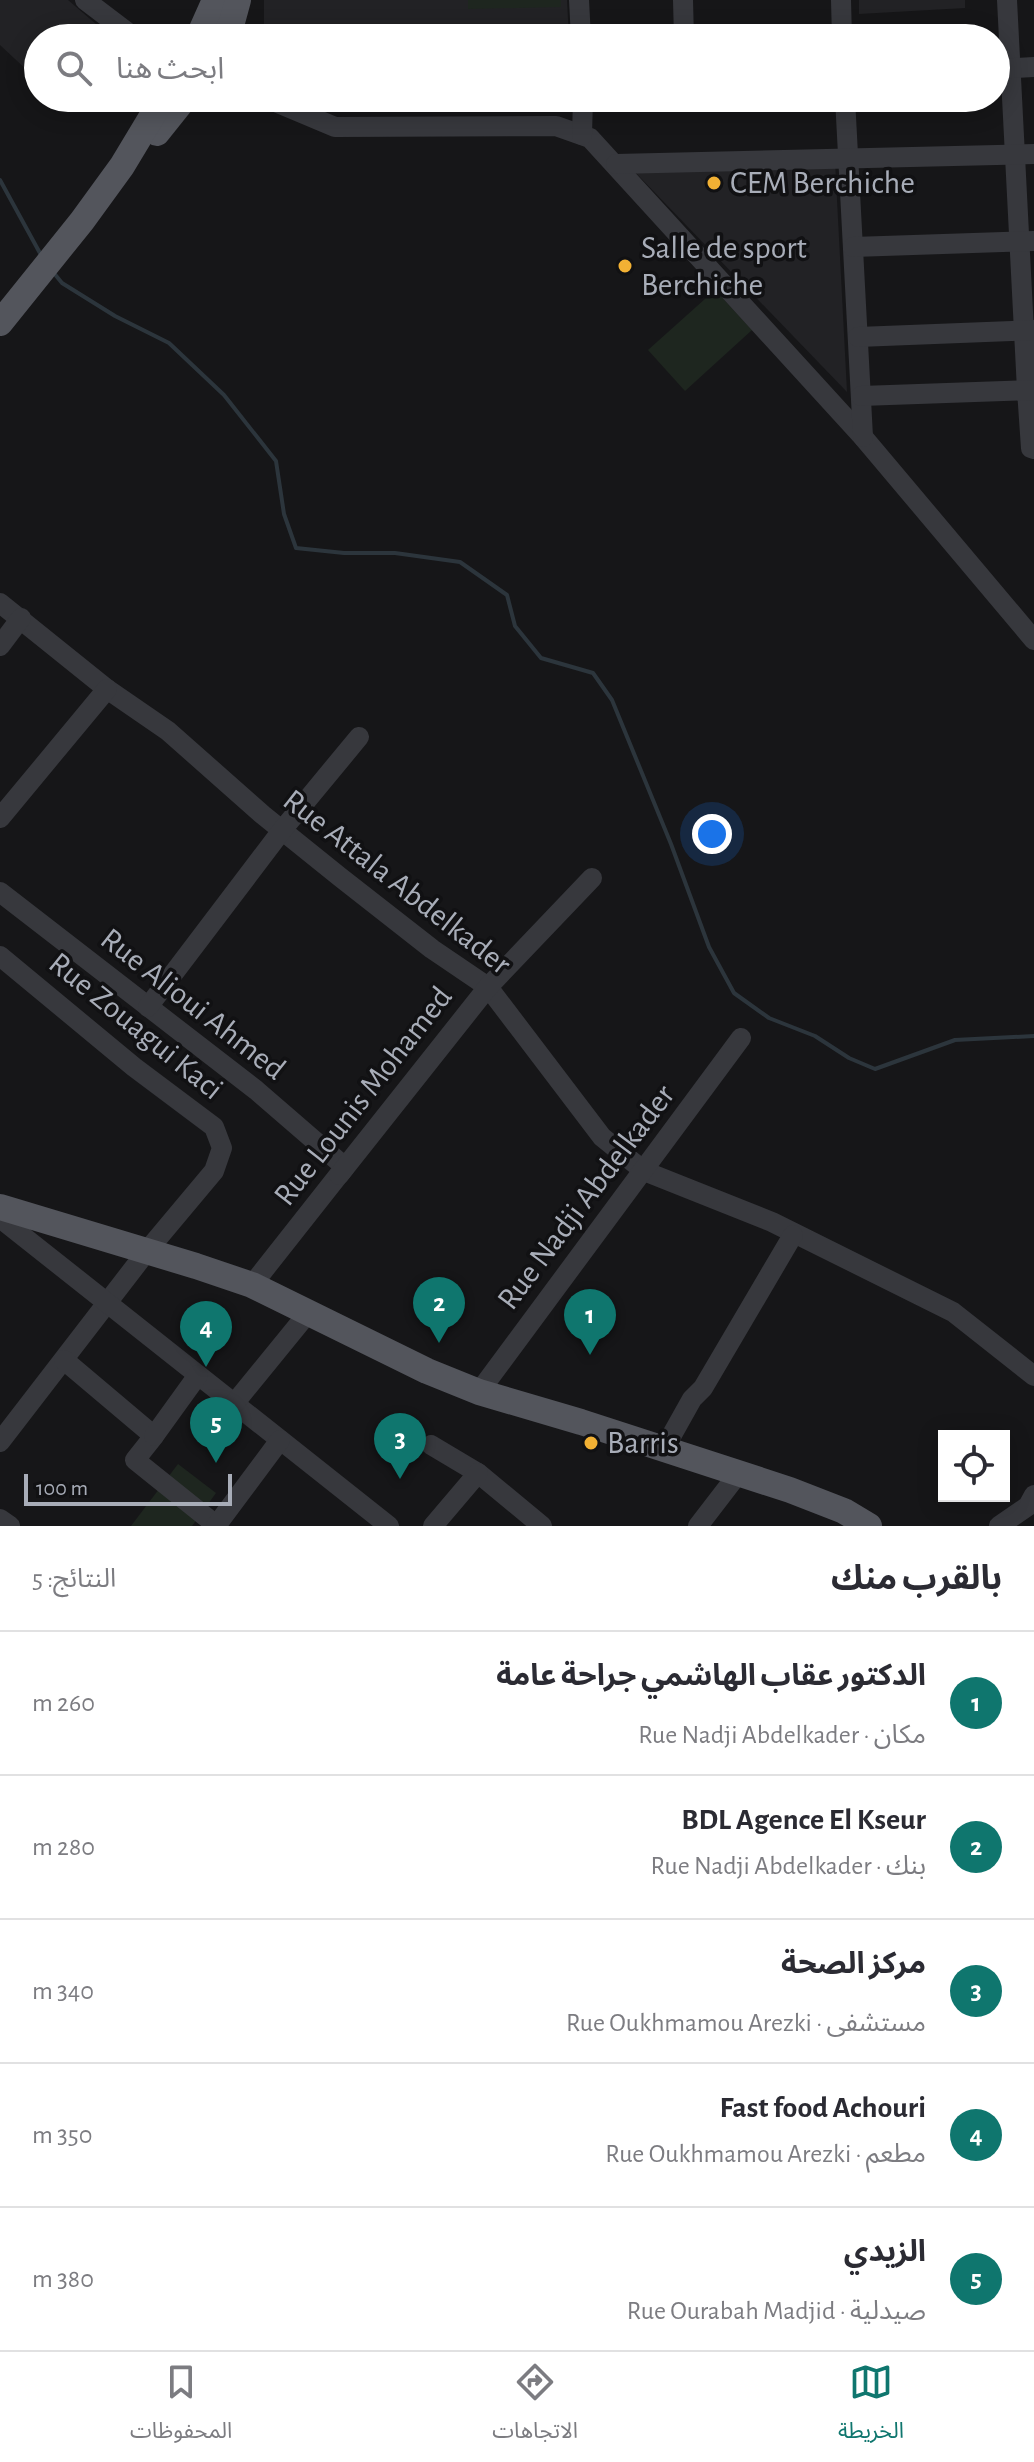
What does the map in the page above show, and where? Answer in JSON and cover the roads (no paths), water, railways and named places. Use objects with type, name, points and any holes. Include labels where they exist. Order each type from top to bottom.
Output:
[{"type":"main road","points":[[231,24],[238,0]]},
{"type":"main road","points":[[203,24],[211,4]]},
{"type":"main road","points":[[0,323],[82,221],[122,166],[155,112]]},
{"type":"main road","points":[[122,166],[154,136],[174,112]]},
{"type":"main road","points":[[0,1207],[252,1285],[427,1371],[479,1392],[738,1474],[844,1511],[869,1526]]},
{"type":"street","points":[[85,0],[117,24]]},
{"type":"street","points":[[579,0],[580,24]]},
{"type":"street","points":[[683,0],[684,24]]},
{"type":"street","points":[[841,0],[842,24]]},
{"type":"street","points":[[1006,24],[1007,0]]},
{"type":"street","points":[[1010,68],[1034,67]]},
{"type":"street","points":[[1010,95],[1025,154],[1031,448],[1034,449]]},
{"type":"street","points":[[299,112],[335,127],[556,126],[590,138],[863,437],[1034,640]]},
{"type":"street","points":[[582,135],[583,112]]},
{"type":"street","points":[[846,112],[863,437]]},
{"type":"street","points":[[616,164],[1025,154]]},
{"type":"street","points":[[853,247],[1027,241]]},
{"type":"street","points":[[858,337],[1029,330]]},
{"type":"street","points":[[861,396],[1031,390]]},
{"type":"street","name":"Rue Attala Abdelkader","points":[[0,603],[107,689],[168,731],[263,815],[432,949],[488,987],[602,1137],[644,1171],[772,1222],[953,1312],[1034,1376]]},
{"type":"street","points":[[0,646],[21,618]]},
{"type":"street","points":[[0,818],[107,689]]},
{"type":"street","points":[[148,1007],[283,829],[359,737]]},
{"type":"street","name":"Rue Lounis Mohamed","points":[[252,1285],[488,987],[592,878]]},
{"type":"street","name":"Rue Alioui Ahmed","points":[[0,892],[256,1090],[345,1167],[252,1285]]},
{"type":"street","name":"Rue Zouagui Kaci","points":[[0,956],[134,1067],[214,1127],[222,1148],[214,1171],[105,1303],[0,1442]]},
{"type":"street","name":"Rue Nadji Abdelkader","points":[[479,1392],[741,1038]]},
{"type":"street","points":[[0,1218],[389,1526]]},
{"type":"street","points":[[664,1449],[793,1235]]},
{"type":"street","points":[[233,1405],[308,1313]]},
{"type":"street","points":[[64,1360],[154,1436]]},
{"type":"street","points":[[198,1375],[135,1460],[216,1526],[280,1440]]},
{"type":"street","points":[[431,1445],[478,1473],[542,1526]]},
{"type":"street","points":[[433,1526],[478,1473]]},
{"type":"street","points":[[698,1526],[738,1474]]},
{"type":"street","points":[[999,1526],[1028,1506],[1034,1495]]},
{"type":"street","points":[[0,1519],[10,1526]]},
{"type":"waterway","points":[[0,180],[41,255]]},
{"type":"waterway","points":[[53,272],[62,283],[115,316],[169,343],[224,395],[276,461],[284,514],[296,548],[344,553],[395,553],[460,562],[507,595],[515,626],[541,658],[593,673],[612,700],[709,947],[734,993],[769,1018],[815,1036],[849,1058],[875,1069],[955,1040],[1034,1036]]},
{"type":"place","name":"CEM Berchiche","points":[[714,183]]},
{"type":"place","name":"Salle de sport Berchiche","points":[[625,266]]},
{"type":"place","name":"BDL Agence El Kseur","points":[[439,1343]]},
{"type":"place","name":"الدكتور عقاب الهاشمي جراحة عامة","points":[[590,1355]]},
{"type":"place","name":"Fast food Achouri","points":[[206,1367]]},
{"type":"place","name":"Barris","points":[[591,1443]]},
{"type":"place","name":"الزيدي","points":[[216,1463]]},
{"type":"place","name":"مركز الصحة","points":[[400,1479]]}]
